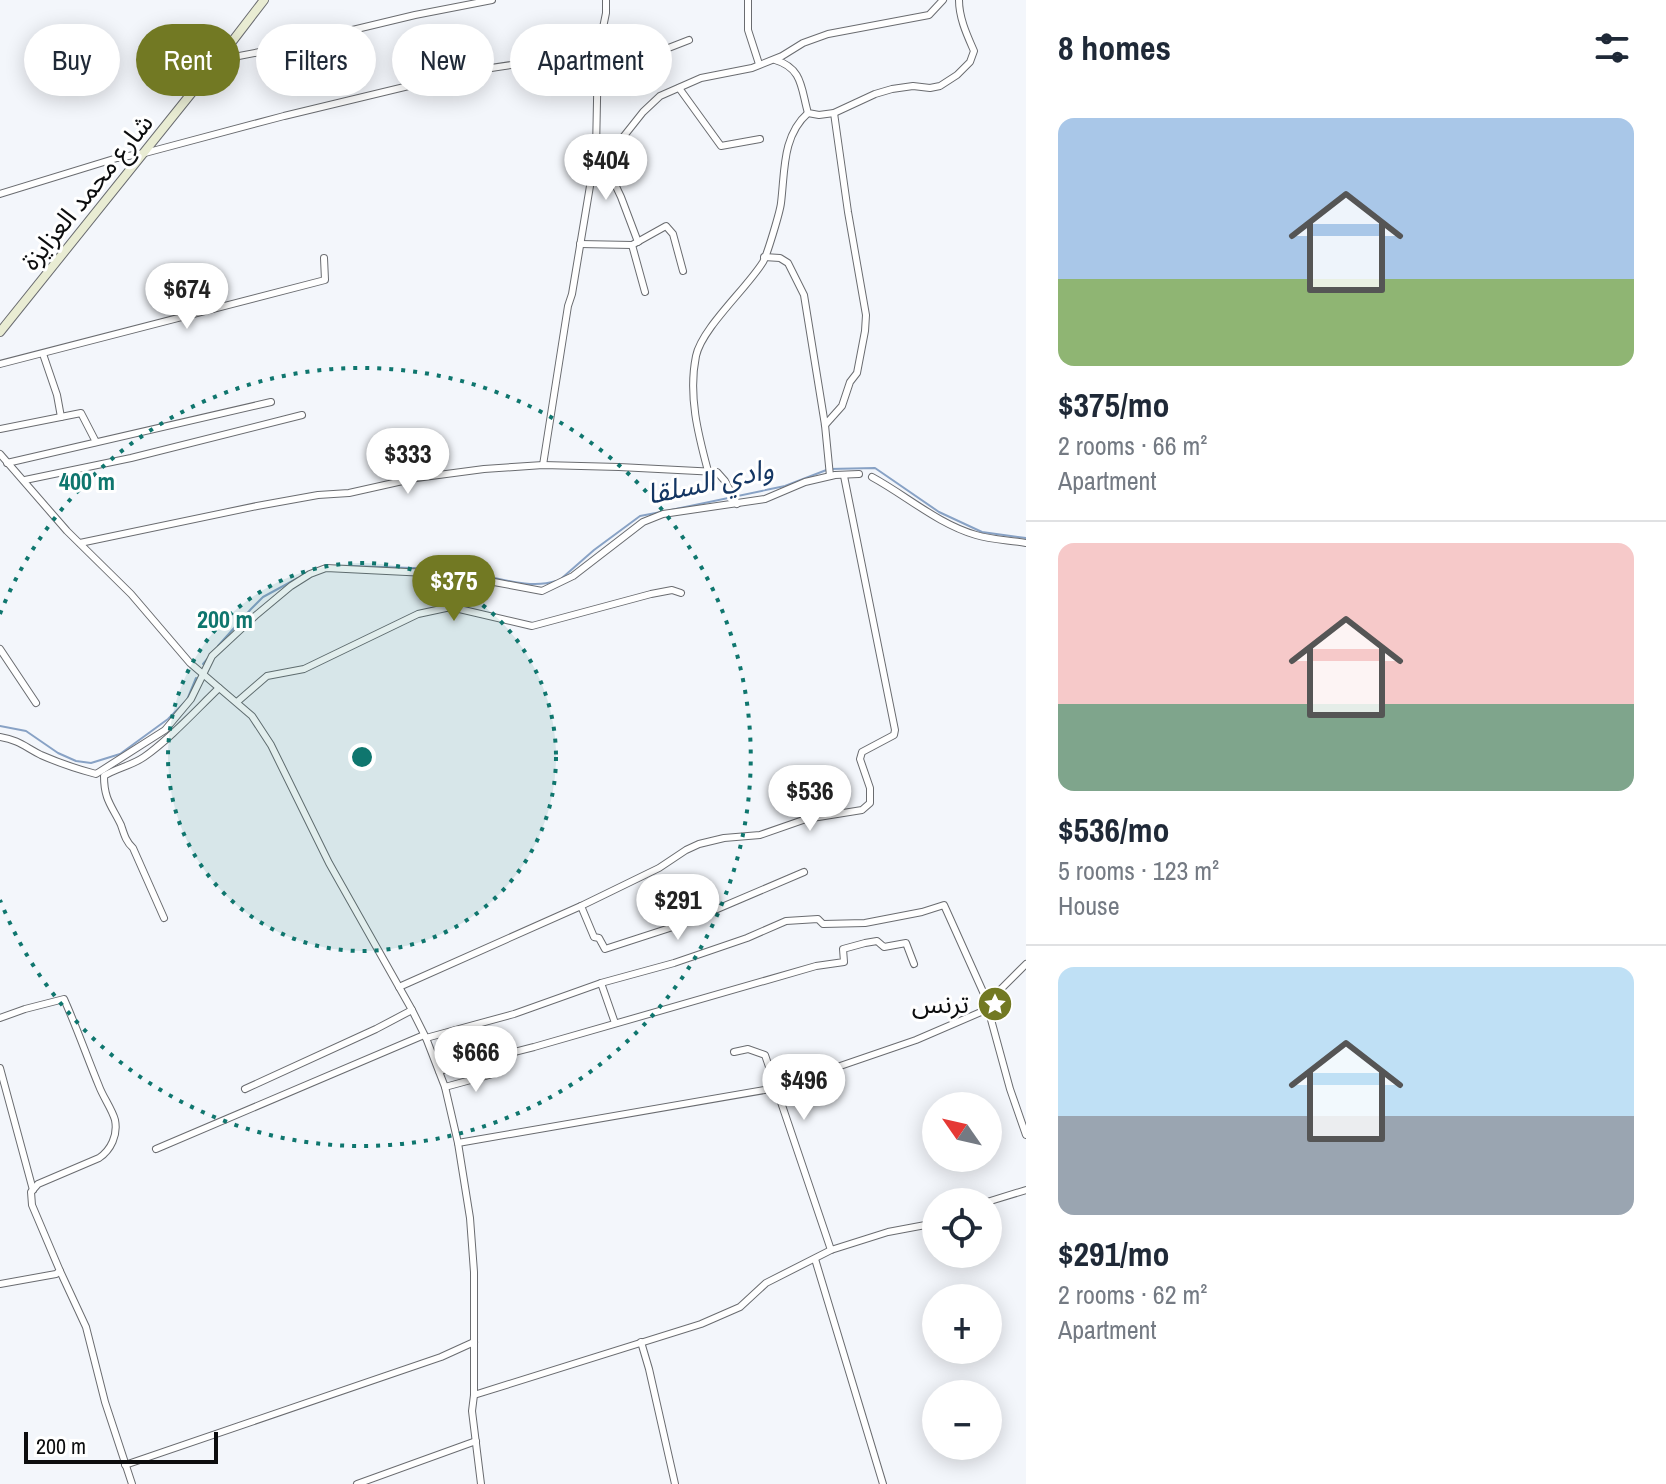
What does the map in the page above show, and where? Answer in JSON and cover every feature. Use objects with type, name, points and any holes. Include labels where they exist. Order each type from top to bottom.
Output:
[{"type":"main road","name":"شارع محمد العزايزة","points":[[240,31],[264,0]]},
{"type":"main road","name":"شارع محمد العزايزة","points":[[0,332],[189,96]]},
{"type":"street","points":[[240,56],[492,0]]},
{"type":"street","points":[[604,24],[606,0]]},
{"type":"street","points":[[748,0],[748,30],[759,64]]},
{"type":"street","points":[[596,150],[604,151],[620,141],[660,96],[701,78],[752,68],[828,34],[929,15],[943,0]]},
{"type":"street","points":[[708,471],[699,439],[692,391],[696,355],[709,331],[763,262],[782,205],[781,190],[790,139],[798,121],[808,113],[834,113],[875,94],[913,86],[940,86],[957,75],[970,62],[974,51],[965,30],[959,0]]},
{"type":"street","points":[[672,47],[689,40]]},
{"type":"street","points":[[773,60],[786,63],[800,80],[808,113]]},
{"type":"street","points":[[0,194],[117,158],[471,71],[510,65]]},
{"type":"street","points":[[679,88],[721,146],[760,139]]},
{"type":"street","points":[[543,465],[596,150],[598,96]]},
{"type":"street","points":[[825,425],[842,406],[850,382],[857,373],[866,315],[834,113]]},
{"type":"street","points":[[596,150],[621,197],[645,292]]},
{"type":"street","points":[[580,244],[635,243],[666,226],[673,234],[683,271]]},
{"type":"street","points":[[764,257],[780,258],[788,263],[804,295],[830,476]]},
{"type":"street","points":[[0,364],[325,280],[324,258]]},
{"type":"street","points":[[43,354],[61,417]]},
{"type":"street","points":[[7,463],[271,402]]},
{"type":"street","points":[[0,429],[81,413],[96,442]]},
{"type":"street","points":[[25,480],[131,458],[302,415]]},
{"type":"street","points":[[0,454],[131,594],[190,663],[252,716],[271,745],[324,853],[425,1037],[445,1087],[470,1218],[474,1342],[472,1411],[481,1484]]},
{"type":"street","points":[[80,543],[257,506],[359,491],[416,478],[543,465],[717,472],[737,504]]},
{"type":"street","points":[[0,737],[25,744],[68,766],[96,774],[165,730],[191,699],[212,656],[291,586],[326,568],[467,575],[542,591],[573,576],[643,522],[663,514],[765,499],[805,482],[859,474]]},
{"type":"street","points":[[399,987],[581,906],[659,868],[699,844],[760,835],[806,819],[862,810],[870,803],[870,788],[860,759],[862,752],[894,735],[895,730],[844,476]]},
{"type":"street","points":[[872,477],[958,529],[979,536],[1026,543]]},
{"type":"street","points":[[237,702],[267,676],[304,669],[418,614],[455,608],[532,626],[651,594],[672,590],[681,593]]},
{"type":"street","points":[[0,649],[36,703]]},
{"type":"street","points":[[164,918],[133,848],[112,811],[105,794],[104,776],[147,755],[219,688]]},
{"type":"street","points":[[581,906],[594,937],[599,938],[605,949],[682,924],[804,872]]},
{"type":"street","points":[[156,1149],[425,1037],[514,1014],[601,983],[674,963],[786,921],[818,919],[823,924],[865,923],[922,912],[941,904],[955,926],[987,1006],[1026,1135]]},
{"type":"street","points":[[439,1071],[816,966],[844,962],[843,949],[865,943],[877,941],[884,947],[906,943],[914,964]]},
{"type":"street","points":[[458,1143],[776,1088],[916,1040],[981,1012],[1026,964]]},
{"type":"street","points":[[601,983],[615,1023]]},
{"type":"street","points":[[0,1018],[64,999],[115,1121],[113,1141],[108,1152],[38,1184],[31,1192],[32,1205],[86,1327],[105,1402],[132,1484]]},
{"type":"street","points":[[245,1089],[412,1010]]},
{"type":"street","points":[[734,1052],[748,1049],[765,1055],[831,1250]]},
{"type":"street","points":[[0,1068],[33,1190]]},
{"type":"street","points":[[445,1087],[500,1072]]},
{"type":"street","points":[[1002,1197],[1026,1190]]},
{"type":"street","points":[[474,1395],[701,1324],[740,1307],[766,1283],[831,1250],[888,1232],[922,1226]]},
{"type":"street","points":[[815,1259],[883,1484]]},
{"type":"street","points":[[0,1284],[60,1271]]},
{"type":"street","points":[[125,1465],[441,1357],[474,1342]]},
{"type":"street","points":[[641,1342],[675,1484]]},
{"type":"street","points":[[357,1484],[476,1441]]},
{"type":"waterway","name":"وادي السلقا","points":[[671,510],[785,486],[829,469],[875,468],[939,512],[982,532],[1026,538]]},
{"type":"waterway","name":"وادي السلقا","points":[[562,578],[640,516],[661,512]]},
{"type":"waterway","name":"وادي السلقا","points":[[349,566],[466,572]]},
{"type":"waterway","name":"وادي السلقا","points":[[476,574],[527,584],[556,581]]},
{"type":"waterway","name":"وادي السلقا","points":[[218,646],[263,597],[298,578]]},
{"type":"waterway","name":"وادي السلقا","points":[[203,664],[209,657]]},
{"type":"waterway","name":"وادي السلقا","points":[[0,726],[26,731],[58,753],[76,761],[91,763],[120,754],[168,719],[187,700],[196,678]]},
{"type":"place","name":"ترنس","points":[[995,1004]]}]
